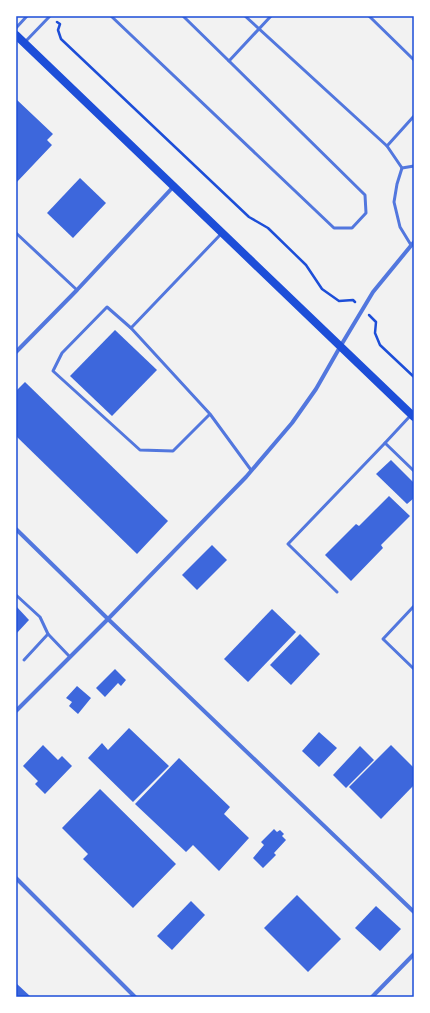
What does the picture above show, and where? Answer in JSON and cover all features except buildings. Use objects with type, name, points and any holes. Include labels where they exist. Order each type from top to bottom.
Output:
[{"type":"main road","points":[[16,35],[413,416]]},
{"type":"street","points":[[16,352],[77,290],[174,186]]},
{"type":"street","points":[[16,711],[108,619],[251,470],[292,423],[316,388],[373,292],[413,243]]},
{"type":"street","points":[[16,529],[414,912]]},
{"type":"street","points":[[16,878],[135,997]]},
{"type":"street","points":[[372,997],[414,954]]},
{"type":"lane","points":[[16,28],[27,16]]},
{"type":"lane","points":[[24,43],[50,16]]},
{"type":"lane","points":[[111,16],[334,228],[352,228],[366,213],[365,195],[183,16]]},
{"type":"lane","points":[[245,16],[387,146],[402,168]]},
{"type":"lane","points":[[229,61],[271,16]]},
{"type":"lane","points":[[369,16],[414,60]]},
{"type":"lane","points":[[387,146],[414,116]]},
{"type":"lane","points":[[402,168],[414,166]]},
{"type":"lane","points":[[402,168],[397,184],[394,202],[400,227],[413,243]]},
{"type":"lane","points":[[16,233],[77,290]]},
{"type":"lane","points":[[131,328],[222,233]]},
{"type":"lane","points":[[210,414],[173,451],[140,450],[53,372],[62,353],[107,307],[131,328],[210,414],[251,470]]},
{"type":"lane","points":[[337,592],[288,544],[413,416]]},
{"type":"lane","points":[[385,443],[414,471]]},
{"type":"lane","points":[[16,596],[40,617],[48,634],[70,657]]},
{"type":"lane","points":[[414,606],[383,639],[414,669]]},
{"type":"lane","points":[[24,660],[48,634]]},
{"type":"path","points":[[55,20],[60,24],[58,30],[61,39],[249,217],[274,233],[306,265],[322,288],[339,301],[353,300],[363,309],[376,322],[375,333],[380,345],[414,377]]}]
